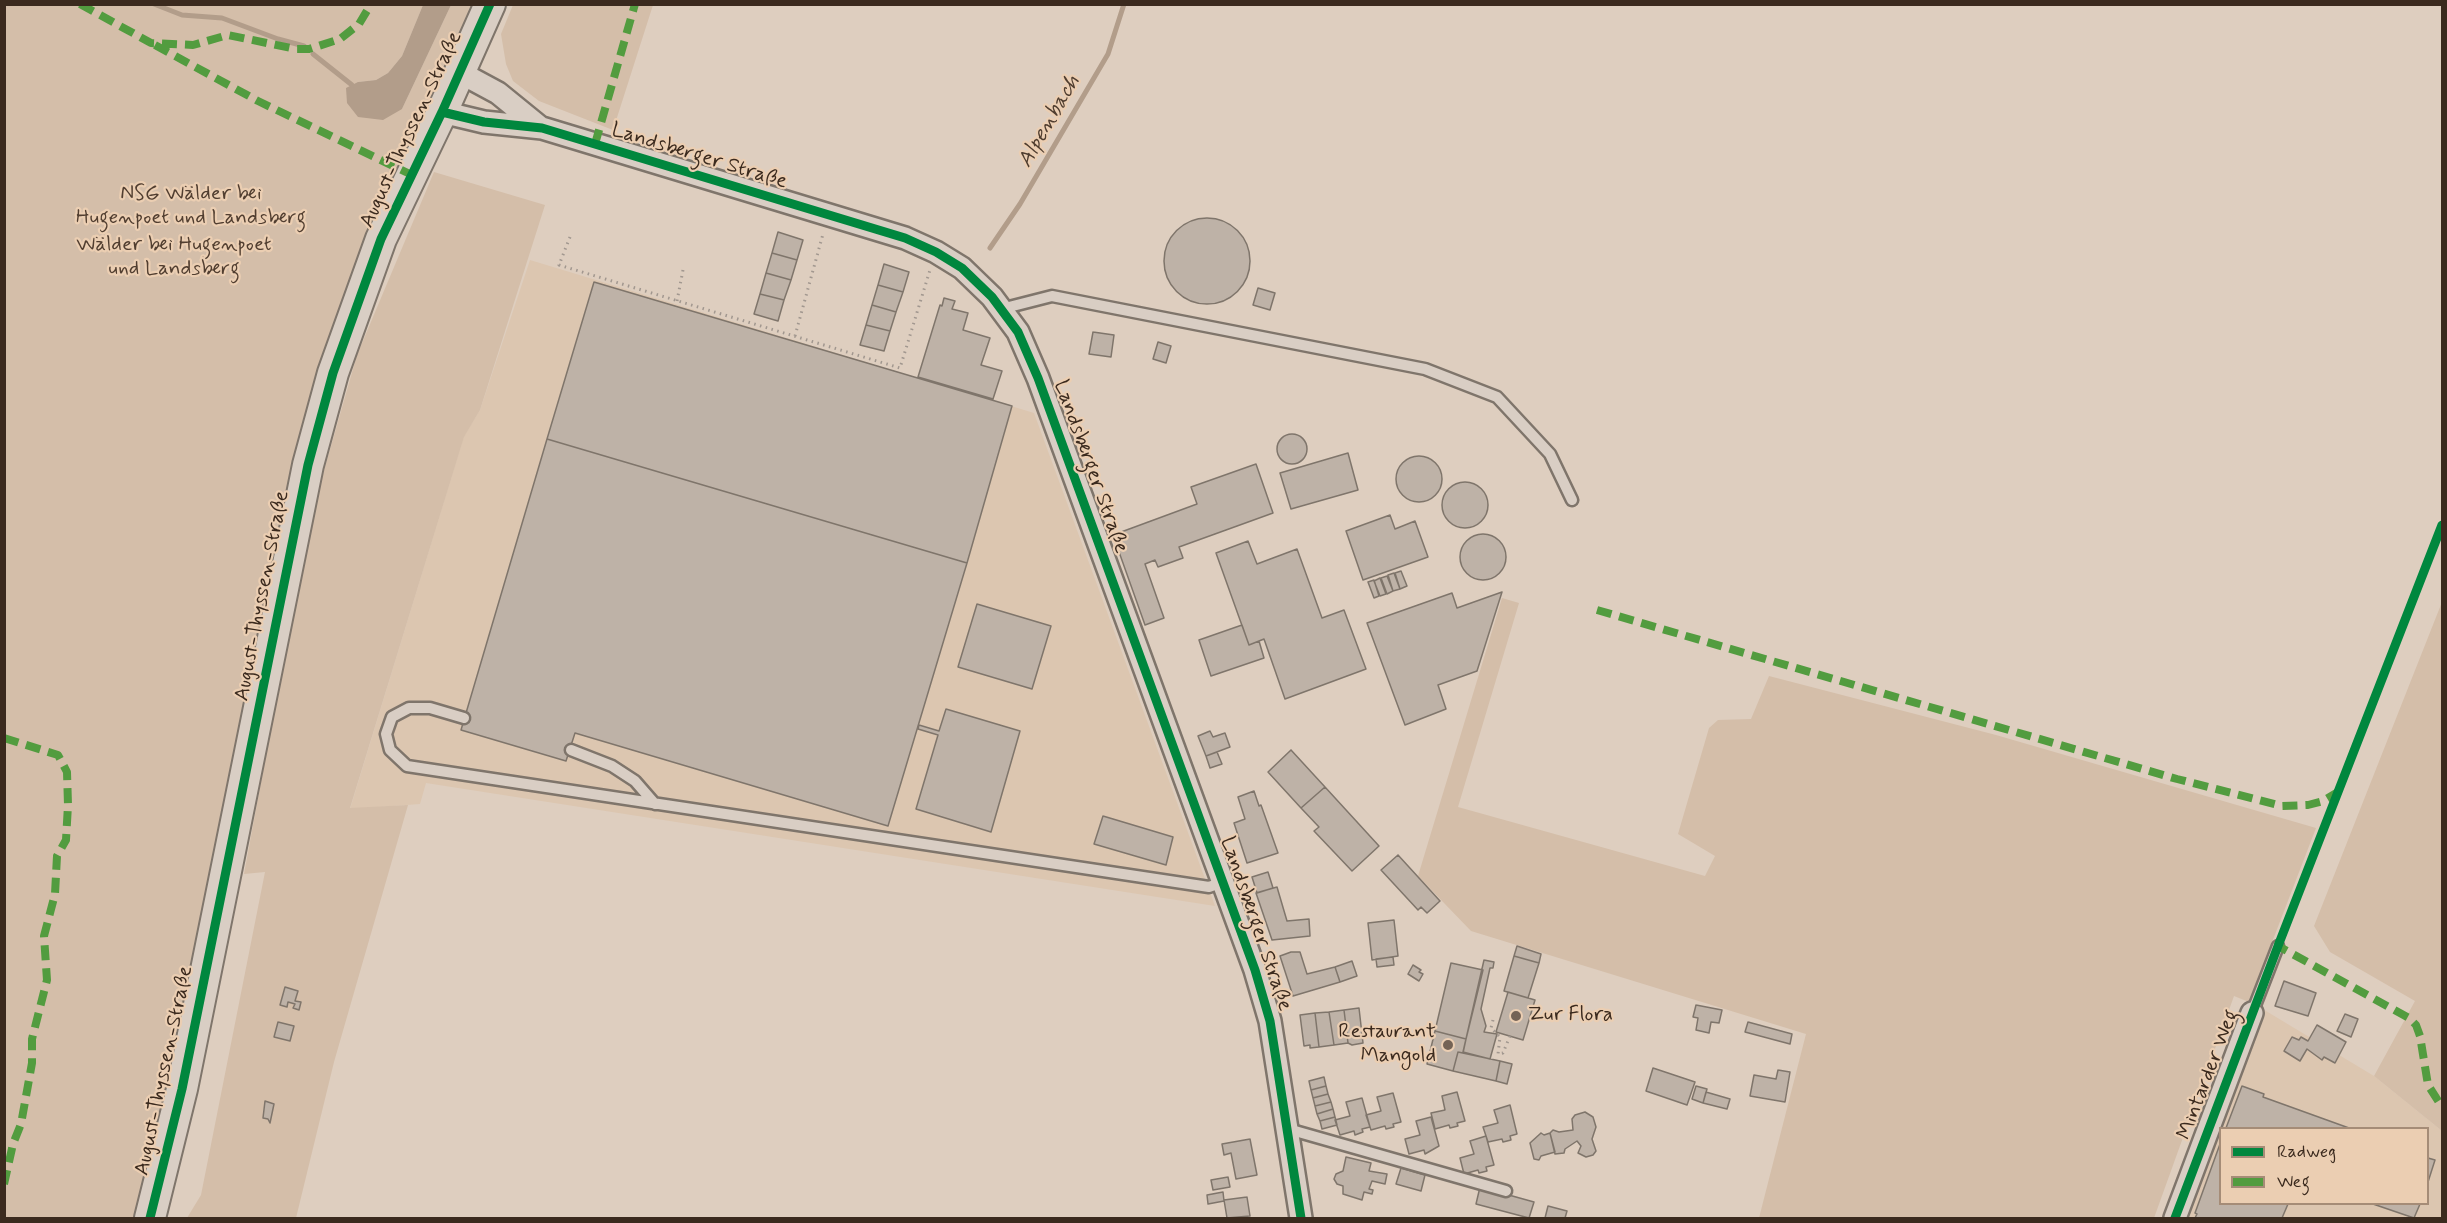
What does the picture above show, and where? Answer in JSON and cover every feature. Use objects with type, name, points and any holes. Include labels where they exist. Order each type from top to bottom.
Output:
[{"type":"main road","name":"August-Thyssen-Straße","points":[[150,1218],[182,1089],[308,465],[333,373],[381,238],[442,112],[490,4]]},
{"type":"street","name":"Landsberger Straße","points":[[459,72],[498,93],[542,128]]},
{"type":"street","name":"Landsberger Straße","points":[[442,112],[484,122],[542,128],[905,238],[936,252],[962,268],[1001,309],[1018,332],[1038,378],[1255,970],[1270,1021],[1301,1218]]},
{"type":"street","name":"Mintarder Weg","points":[[2175,1218],[2252,1013]]},
{"type":"lane","points":[[1001,309],[1052,296],[1425,369],[1497,397],[1550,454],[1572,500]]},
{"type":"lane","points":[[464,718],[430,708],[409,708],[392,717],[386,734],[390,750],[407,766],[1209,887],[1223,882]]},
{"type":"lane","points":[[571,750],[612,766],[635,781],[656,804]]},
{"type":"lane","name":"Mintarder Weg","points":[[2252,1013],[2278,946]]},
{"type":"lane","points":[[1288,1129],[1506,1191]]},
{"type":"path","points":[[795,336],[829,215]]},
{"type":"path","points":[[570,237],[559,265],[900,368],[936,252]]},
{"type":"path","points":[[677,301],[683,270]]},
{"type":"path","points":[[1493,1020],[1491,1028],[1500,1037],[1498,1054],[1503,1053],[1510,1036]]},
{"type":"shaded area","points":[[423,5],[451,5],[402,109],[383,120],[358,117],[347,103],[346,88],[358,82],[376,80],[388,73],[402,56]]},
{"type":"shaded area","points":[[530,260],[1034,413],[1215,906],[426,783],[420,804],[350,809],[464,436],[480,410]]},
{"type":"shaded area","points":[[2261,1008],[2374,1076],[2442,1131],[2442,1218],[2183,1218]]},
{"type":"green space","name":"NSG Wälder bei Hugenpoet und Landsberg","points":[[5,5],[423,5],[402,56],[388,73],[376,80],[358,82],[402,109],[451,5],[484,5],[379,236],[139,1218],[5,1218]]},
{"type":"green space","points":[[513,5],[653,5],[613,130],[539,101],[513,81],[506,64],[501,34]]},
{"type":"green space","points":[[434,172],[545,205],[480,410],[464,437],[350,808],[408,805],[334,1062],[296,1218],[187,1218],[201,1195],[265,872],[244,874],[309,523],[357,355]]},
{"type":"green space","points":[[1502,598],[1519,603],[1458,807],[1705,876],[1715,856],[1678,834],[1709,728],[1718,720],[1751,719],[1769,676],[1996,735],[2316,828],[2249,1002],[2234,996],[2154,1218],[1759,1218],[1806,1034],[1471,931],[1418,876]]},
{"type":"green space","points":[[2442,602],[2442,1131],[2374,1076],[2415,1001],[2330,952],[2314,926]]},
{"type":"building","points":[[1207,218],[1231,225],[1243,237],[1250,261],[1243,285],[1231,297],[1207,304],[1183,297],[1171,285],[1164,261],[1171,237],[1183,225]]},
{"type":"building","points":[[778,232],[803,240],[797,260],[772,253]]},
{"type":"building","points":[[772,253],[797,260],[791,280],[766,273]]},
{"type":"building","points":[[884,264],[909,272],[903,292],[878,285]]},
{"type":"building","points":[[766,273],[791,280],[784,300],[760,294]]},
{"type":"building","points":[[594,282],[1012,406],[967,563],[547,439]]},
{"type":"building","points":[[878,285],[903,292],[896,312],[872,305]]},
{"type":"building","points":[[1258,288],[1275,293],[1270,310],[1253,305]]},
{"type":"building","points":[[760,294],[784,300],[778,321],[754,314]]},
{"type":"building","points":[[944,298],[955,301],[952,309],[968,313],[963,330],[990,338],[981,365],[1002,371],[993,399],[918,377]]},
{"type":"building","points":[[872,305],[896,312],[890,331],[866,325]]},
{"type":"building","points":[[866,325],[890,331],[884,351],[860,345]]},
{"type":"building","points":[[1093,332],[1114,335],[1111,357],[1089,354]]},
{"type":"building","points":[[1158,342],[1171,346],[1166,363],[1153,359]]},
{"type":"building","points":[[1292,434],[1298,435],[1306,443],[1306,455],[1298,463],[1292,464],[1286,463],[1278,455],[1277,449],[1278,443],[1286,435]]},
{"type":"building","points":[[547,439],[967,563],[888,826],[575,733],[566,761],[461,730]]},
{"type":"building","points":[[1348,453],[1358,490],[1291,509],[1280,473]]},
{"type":"building","points":[[1419,456],[1435,463],[1442,479],[1435,495],[1419,502],[1403,495],[1396,479],[1403,463]]},
{"type":"building","points":[[1256,464],[1273,513],[1179,547],[1183,558],[1158,567],[1155,560],[1145,564],[1164,618],[1145,625],[1113,535],[1197,504],[1191,487]]},
{"type":"building","points":[[1465,482],[1481,489],[1488,505],[1481,521],[1465,528],[1449,521],[1442,505],[1449,489]]},
{"type":"building","points":[[1390,515],[1395,529],[1415,521],[1428,557],[1363,580],[1346,531]]},
{"type":"building","points":[[1483,534],[1499,541],[1506,557],[1499,573],[1483,580],[1467,573],[1460,557],[1467,541]]},
{"type":"building","points":[[1248,541],[1257,564],[1297,549],[1322,618],[1344,610],[1366,669],[1285,699],[1264,639],[1249,645],[1216,553]]},
{"type":"building","points":[[1401,571],[1407,586],[1400,589],[1395,573]]},
{"type":"building","points":[[1394,573],[1400,589],[1393,591],[1388,575]]},
{"type":"building","points":[[1387,576],[1393,591],[1387,594],[1381,578]]},
{"type":"building","points":[[1380,578],[1386,594],[1380,596],[1374,581]]},
{"type":"building","points":[[1374,580],[1379,596],[1374,598],[1368,582]]},
{"type":"building","points":[[1502,592],[1477,671],[1438,685],[1446,709],[1405,725],[1367,623],[1452,593],[1457,608]]},
{"type":"building","points":[[977,604],[1051,626],[1032,689],[958,667]]},
{"type":"building","points":[[1242,625],[1249,645],[1259,641],[1264,658],[1211,676],[1199,640]]},
{"type":"building","points":[[946,709],[1020,731],[991,832],[916,809],[938,735],[918,729],[919,725],[939,731]]},
{"type":"building","points":[[1210,731],[1213,737],[1225,733],[1230,747],[1206,756],[1198,736]]},
{"type":"building","points":[[1291,750],[1325,787],[1301,808],[1268,772]]},
{"type":"building","points":[[1217,752],[1222,764],[1210,768],[1206,756]]},
{"type":"building","points":[[1325,787],[1379,846],[1352,871],[1314,831],[1319,827],[1301,808]]},
{"type":"building","points":[[1254,791],[1278,853],[1247,863],[1234,823],[1245,819],[1238,797]]},
{"type":"building","points":[[1103,816],[1173,837],[1166,865],[1094,844]]},
{"type":"building","points":[[1398,855],[1440,901],[1427,913],[1421,907],[1418,910],[1381,870]]},
{"type":"building","points":[[1268,872],[1273,888],[1257,893],[1252,877]]},
{"type":"building","points":[[1277,887],[1287,921],[1309,919],[1310,936],[1272,940],[1256,893]]},
{"type":"building","points":[[1394,920],[1398,956],[1372,960],[1368,923]]},
{"type":"building","points":[[1517,946],[1541,954],[1539,963],[1514,956]]},
{"type":"building","points":[[1300,952],[1307,974],[1335,967],[1340,982],[1293,996],[1280,956]]},
{"type":"building","points":[[1514,956],[1539,963],[1528,998],[1504,991]]},
{"type":"building","points":[[1393,957],[1394,965],[1377,967],[1376,959]]},
{"type":"building","points":[[1484,960],[1494,962],[1493,968],[1490,968],[1481,1009],[1486,1026],[1484,1032],[1497,1034],[1490,1059],[1463,1052]]},
{"type":"building","points":[[1352,961],[1357,976],[1340,982],[1335,967]]},
{"type":"building","points":[[1451,963],[1483,970],[1466,1039],[1435,1031]]},
{"type":"building","points":[[1413,965],[1423,974],[1419,981],[1408,974]]},
{"type":"building","points":[[2284,981],[2316,993],[2308,1016],[2275,1006]]},
{"type":"building","points":[[285,987],[298,991],[295,1001],[301,1002],[299,1010],[293,1008],[295,1004],[288,1002],[287,1007],[280,1005]]},
{"type":"building","name":"Zur Flora","points":[[1508,992],[1535,1000],[1523,1040],[1496,1032]]},
{"type":"building","points":[[1696,1005],[1722,1010],[1719,1023],[1711,1022],[1709,1033],[1696,1030],[1698,1018],[1693,1017]]},
{"type":"building","points":[[1359,1008],[1363,1043],[1352,1045],[1348,1043],[1344,1010]]},
{"type":"building","points":[[1344,1010],[1348,1043],[1334,1045],[1329,1012]]},
{"type":"building","points":[[1329,1012],[1334,1045],[1319,1047],[1315,1013]]},
{"type":"building","points":[[1315,1013],[1319,1047],[1310,1048],[1310,1045],[1304,1046],[1300,1015]]},
{"type":"building","points":[[2345,1014],[2358,1019],[2351,1037],[2337,1031]]},
{"type":"building","points":[[278,1022],[294,1026],[290,1041],[274,1037]]},
{"type":"building","points":[[1748,1022],[1792,1034],[1790,1044],[1745,1032]]},
{"type":"building","points":[[2317,1025],[2346,1042],[2335,1063],[2324,1057],[2322,1060],[2307,1049],[2300,1061],[2284,1051],[2292,1037],[2299,1040],[2301,1037],[2308,1041]]},
{"type":"building","name":"Restaurant Mangold","points":[[1435,1031],[1466,1039],[1463,1053],[1458,1052],[1453,1071],[1427,1064]]},
{"type":"building","points":[[1458,1052],[1500,1061],[1496,1081],[1453,1071]]},
{"type":"building","points":[[1500,1061],[1512,1064],[1507,1084],[1496,1081]]},
{"type":"building","points":[[1653,1068],[1695,1082],[1687,1105],[1646,1091]]},
{"type":"building","points":[[1778,1070],[1790,1072],[1785,1102],[1750,1096],[1754,1075],[1776,1079]]},
{"type":"building","points":[[1324,1077],[1326,1086],[1311,1090],[1309,1081]]},
{"type":"building","points":[[1326,1086],[1328,1094],[1313,1098],[1311,1090]]},
{"type":"building","points":[[1696,1086],[1707,1089],[1703,1103],[1692,1099]]},
{"type":"building","points":[[2242,1086],[2264,1094],[2263,1097],[2346,1127],[2226,1127]]},
{"type":"building","points":[[1457,1092],[1465,1121],[1457,1123],[1458,1126],[1450,1128],[1449,1125],[1435,1129],[1431,1113],[1445,1110],[1442,1096]]},
{"type":"building","points":[[1706,1092],[1730,1099],[1727,1109],[1703,1103]]},
{"type":"building","points":[[1393,1093],[1401,1122],[1393,1124],[1394,1127],[1386,1129],[1385,1126],[1371,1130],[1366,1115],[1381,1111],[1377,1097]]},
{"type":"building","points":[[1328,1094],[1331,1102],[1315,1106],[1313,1098]]},
{"type":"building","points":[[1362,1098],[1370,1127],[1362,1129],[1363,1132],[1355,1135],[1354,1131],[1340,1135],[1335,1120],[1350,1116],[1346,1102]]},
{"type":"building","points":[[265,1101],[274,1104],[270,1123],[268,1119],[263,1118]]},
{"type":"building","points":[[1331,1102],[1333,1109],[1317,1114],[1315,1106]]},
{"type":"building","points":[[1510,1105],[1517,1134],[1510,1136],[1511,1140],[1488,1142],[1483,1127],[1498,1123],[1494,1110]]},
{"type":"building","points":[[1333,1109],[1335,1117],[1320,1121],[1317,1114]]},
{"type":"building","points":[[1585,1112],[1593,1117],[1596,1127],[1592,1139],[1596,1151],[1593,1155],[1586,1157],[1578,1153],[1581,1146],[1577,1141],[1565,1149],[1564,1153],[1555,1154],[1550,1133],[1553,1130],[1559,1132],[1573,1130],[1572,1119],[1575,1115]]},
{"type":"building","points":[[1335,1117],[1337,1125],[1322,1129],[1320,1121]]},
{"type":"building","points":[[1431,1117],[1439,1146],[1425,1154],[1424,1150],[1409,1154],[1405,1139],[1420,1135],[1416,1121]]},
{"type":"building","points":[[1541,1133],[1544,1135],[1550,1133],[1555,1152],[1541,1156],[1539,1160],[1534,1159],[1530,1143]]},
{"type":"building","points":[[1486,1136],[1494,1165],[1486,1167],[1487,1171],[1479,1173],[1478,1170],[1464,1174],[1460,1158],[1474,1154],[1470,1141]]},
{"type":"building","points":[[1250,1139],[1257,1175],[1236,1179],[1231,1153],[1224,1155],[1222,1144]]},
{"type":"building","points":[[2219,1147],[2219,1205],[2288,1205],[2282,1218],[2195,1218],[2197,1214],[2195,1213]]},
{"type":"building","points":[[1346,1157],[1371,1163],[1369,1171],[1387,1174],[1385,1184],[1372,1181],[1369,1189],[1373,1190],[1372,1194],[1364,1192],[1362,1200],[1343,1194],[1343,1186],[1337,1184],[1334,1179],[1336,1174],[1343,1171]]},
{"type":"building","points":[[2429,1158],[2435,1160],[2429,1179]]},
{"type":"building","points":[[1401,1168],[1425,1175],[1421,1191],[1396,1184]]},
{"type":"building","points":[[1228,1177],[1230,1187],[1213,1190],[1211,1180]]},
{"type":"building","points":[[1480,1187],[1534,1202],[1529,1218],[1476,1204]]},
{"type":"building","points":[[1223,1192],[1224,1201],[1208,1204],[1207,1195]]},
{"type":"building","points":[[1247,1197],[1250,1216],[1227,1218],[1224,1200]]},
{"type":"building","points":[[2376,1205],[2420,1205],[2414,1218]]},
{"type":"building","points":[[1548,1206],[1567,1211],[1565,1218],[1545,1218]]},
{"type":"waterway","points":[[154,4],[182,15],[222,18],[304,46]]},
{"type":"waterway","name":"Alpenbach","points":[[990,248],[1020,204],[1108,54],[1124,4]]},
{"type":"waterway","points":[[313,54],[352,85]]},
{"type":"marked path","points":[[80,4],[151,43],[193,45],[228,35],[296,49],[309,49],[340,39],[359,24],[371,4]]},
{"type":"marked path","points":[[595,144],[635,4]]},
{"type":"marked path","points":[[155,45],[258,101],[412,175]]},
{"type":"marked path","points":[[1597,610],[2177,779],[2282,806],[2308,805],[2323,801],[2338,792]]},
{"type":"marked path","points":[[4,738],[58,755],[67,772],[68,805],[66,840],[57,856],[55,894],[44,936],[47,980],[32,1039],[32,1063],[21,1124],[13,1144],[4,1184]]},
{"type":"marked path","points":[[2279,941],[2278,946],[2409,1018],[2416,1025],[2428,1085],[2442,1107]]},
{"type":"cycle path","points":[[150,1218],[182,1089],[308,465],[333,373],[381,239],[442,112],[490,4]]},
{"type":"cycle path","points":[[442,112],[484,122],[542,128],[905,238],[936,252],[962,268],[992,297],[1018,332],[1038,378],[1255,970],[1270,1021],[1301,1218]]},
{"type":"cycle path","points":[[2175,1218],[2442,525]]},
{"type":"place","name":"Zur Flora","points":[[1516,1016]]},
{"type":"place","name":"Restaurant Mangold","points":[[1448,1045]]},
{"type":"park label","name":"Wälder bei Hugenpoet und Landsberg","points":[[174,258]]}]
